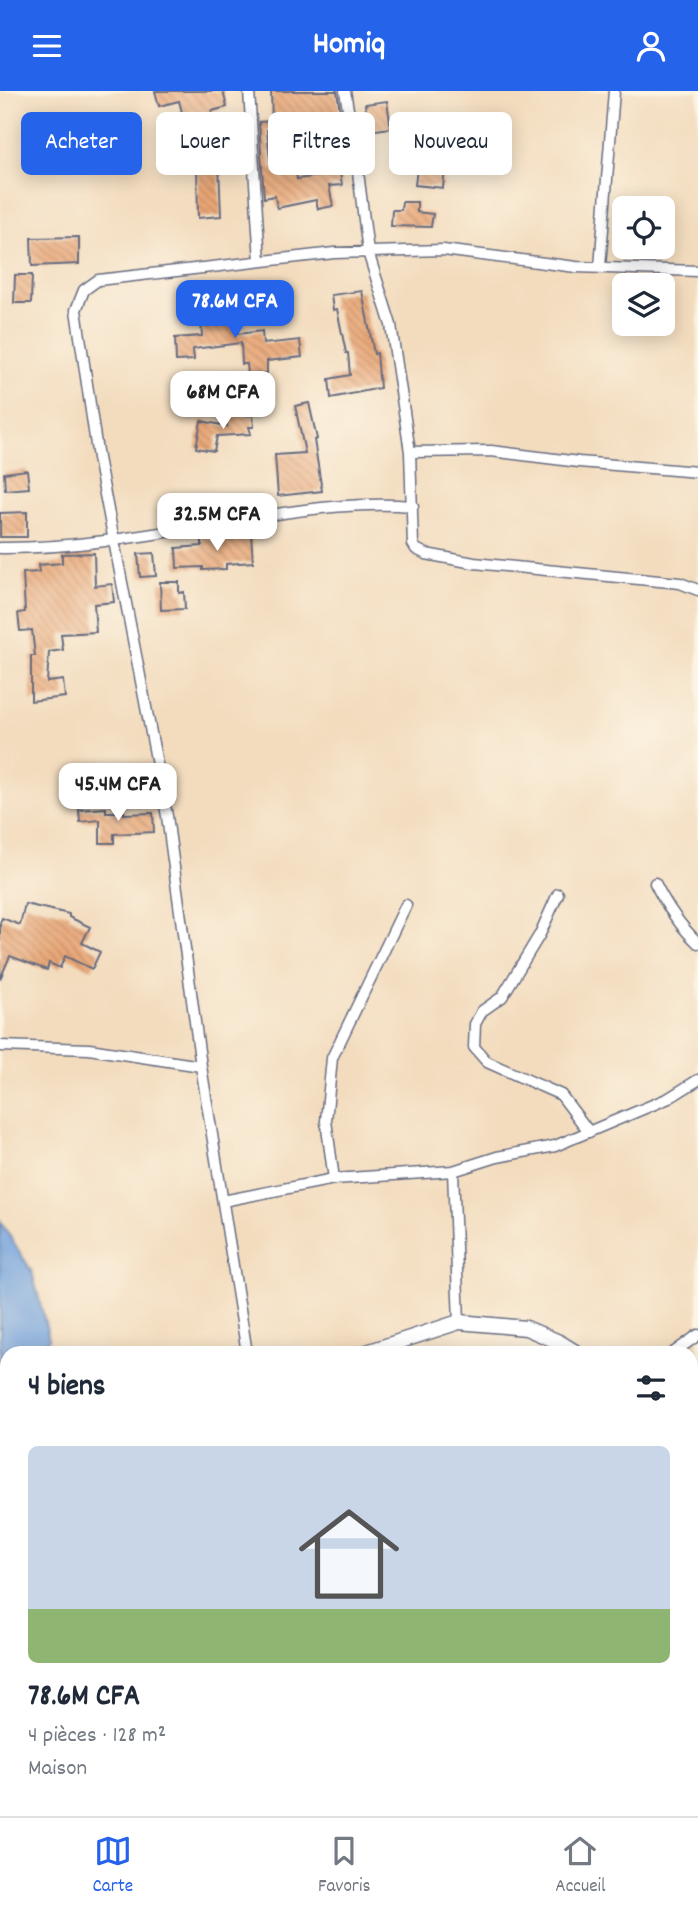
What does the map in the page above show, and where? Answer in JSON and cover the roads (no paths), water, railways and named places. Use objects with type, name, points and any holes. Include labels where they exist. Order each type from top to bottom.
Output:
[{"type":"street","points":[[249,91],[260,261]]},
{"type":"street","points":[[345,91],[368,252],[391,325],[410,452],[413,544],[416,549],[426,554],[474,563],[680,583],[698,590]]},
{"type":"street","points":[[600,267],[614,91]]},
{"type":"street","points":[[246,1346],[201,1066],[167,816],[98,458],[76,310],[84,290],[98,279],[334,253],[443,250],[600,267],[698,270]]},
{"type":"street","points":[[410,452],[491,451],[579,463],[698,471]]},
{"type":"street","points":[[0,548],[114,539],[318,508],[382,504],[413,506]]},
{"type":"street","points":[[655,883],[663,900],[698,943]]},
{"type":"street","points":[[558,894],[540,934],[502,997],[482,1011],[475,1024],[474,1047],[486,1062],[561,1095],[589,1132]]},
{"type":"street","points":[[334,1179],[326,1121],[332,1058],[405,905]]},
{"type":"street","points":[[0,1046],[89,1049],[201,1066]]},
{"type":"street","points":[[223,1201],[334,1179],[453,1171],[497,1157],[555,1146],[669,1098],[698,1080]]},
{"type":"street","points":[[453,1171],[458,1322]]},
{"type":"street","points":[[385,1346],[458,1322],[526,1328],[554,1346]]},
{"type":"street","points":[[683,1346],[698,1335]]},
{"type":"water","points":[[0,1221],[32,1272],[49,1338],[44,1346],[0,1346]]}]
